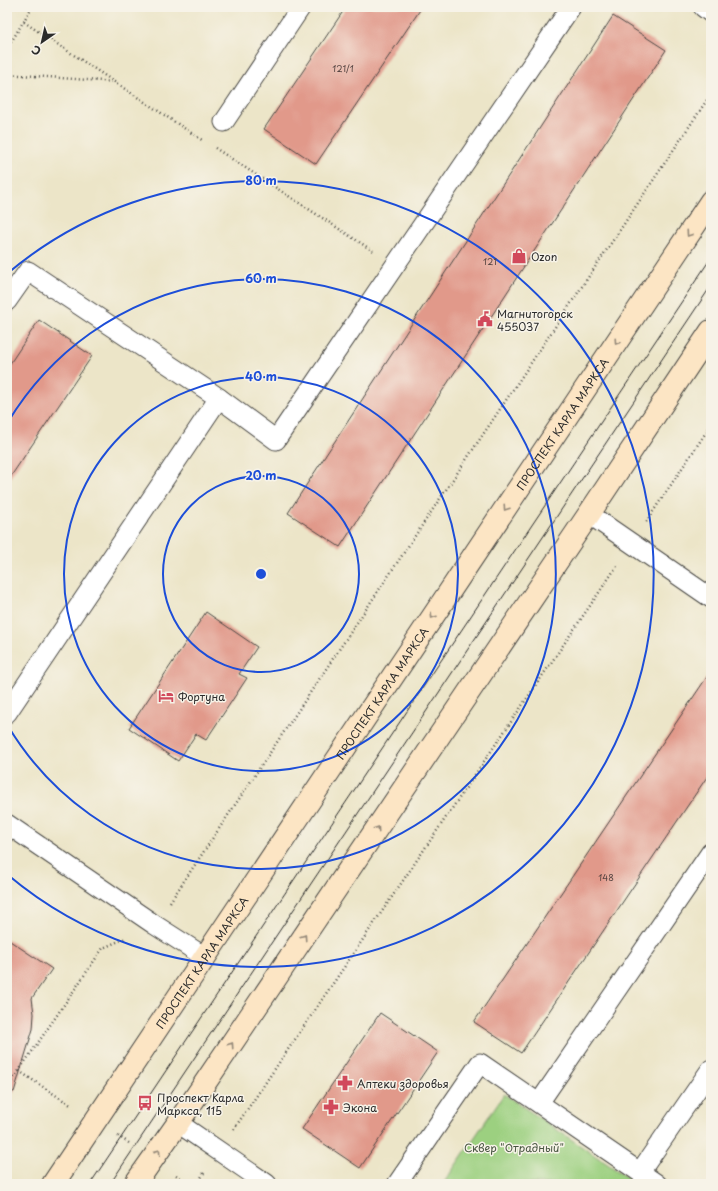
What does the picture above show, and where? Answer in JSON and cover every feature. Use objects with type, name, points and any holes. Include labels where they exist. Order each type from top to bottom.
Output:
[{"type":"main road","name":"ПРОСПЕКТ КАРЛА МАРКСА","points":[[53,1184],[711,201]]},
{"type":"main road","points":[[135,1184],[178,1124],[711,331]]},
{"type":"lane","points":[[224,122],[301,7]]},
{"type":"lane","points":[[7,301],[28,271],[219,398],[276,440],[571,7]]},
{"type":"lane","points":[[703,7],[711,13]]},
{"type":"lane","points":[[7,713],[219,398]]},
{"type":"lane","points":[[589,514],[711,598]]},
{"type":"lane","points":[[7,824],[155,925],[205,957]]},
{"type":"lane","points":[[539,1103],[711,852]]},
{"type":"lane","points":[[397,1184],[480,1063],[657,1184]]},
{"type":"lane","points":[[640,1172],[711,1069]]},
{"type":"lane","points":[[178,1124],[267,1184]]},
{"type":"path","points":[[7,49],[32,7]]},
{"type":"path","points":[[7,74],[115,82]]},
{"type":"path","points":[[7,1088],[103,948],[155,925],[711,94]]},
{"type":"path","points":[[196,1184],[632,544],[711,425]]},
{"type":"green space","name":"Сквер \"Отрадный\"","points":[[504,1094],[637,1184],[443,1184]]},
{"type":"building","points":[[346,7],[422,7],[316,164],[264,129]]},
{"type":"building","points":[[613,16],[666,50],[340,547],[288,513]]},
{"type":"building","points":[[39,320],[92,356],[7,482],[7,368]]},
{"type":"building","points":[[206,612],[257,647],[239,674],[247,678],[206,740],[196,734],[178,761],[129,728]]},
{"type":"building","points":[[711,671],[711,771],[521,1053],[474,1022]]},
{"type":"building","points":[[7,939],[52,969],[32,998],[34,1014],[33,1029],[14,1092],[7,1091]]},
{"type":"building","points":[[380,1013],[438,1052],[360,1168],[302,1129]]},
{"type":"tram line","points":[[90,1184],[711,258]]},
{"type":"tram line","points":[[110,1184],[711,286]]},
{"type":"place","name":"Ozon","points":[[519,256]]},
{"type":"place","name":"Магнитогорск 455037","points":[[485,319]]},
{"type":"place","name":"Фортуна","points":[[166,696]]},
{"type":"place","name":"Аптеки здоровья","points":[[345,1083]]},
{"type":"place","name":"Проспект Карла Маркса, 115","points":[[145,1103]]},
{"type":"place","name":"Экона","points":[[331,1107]]}]
